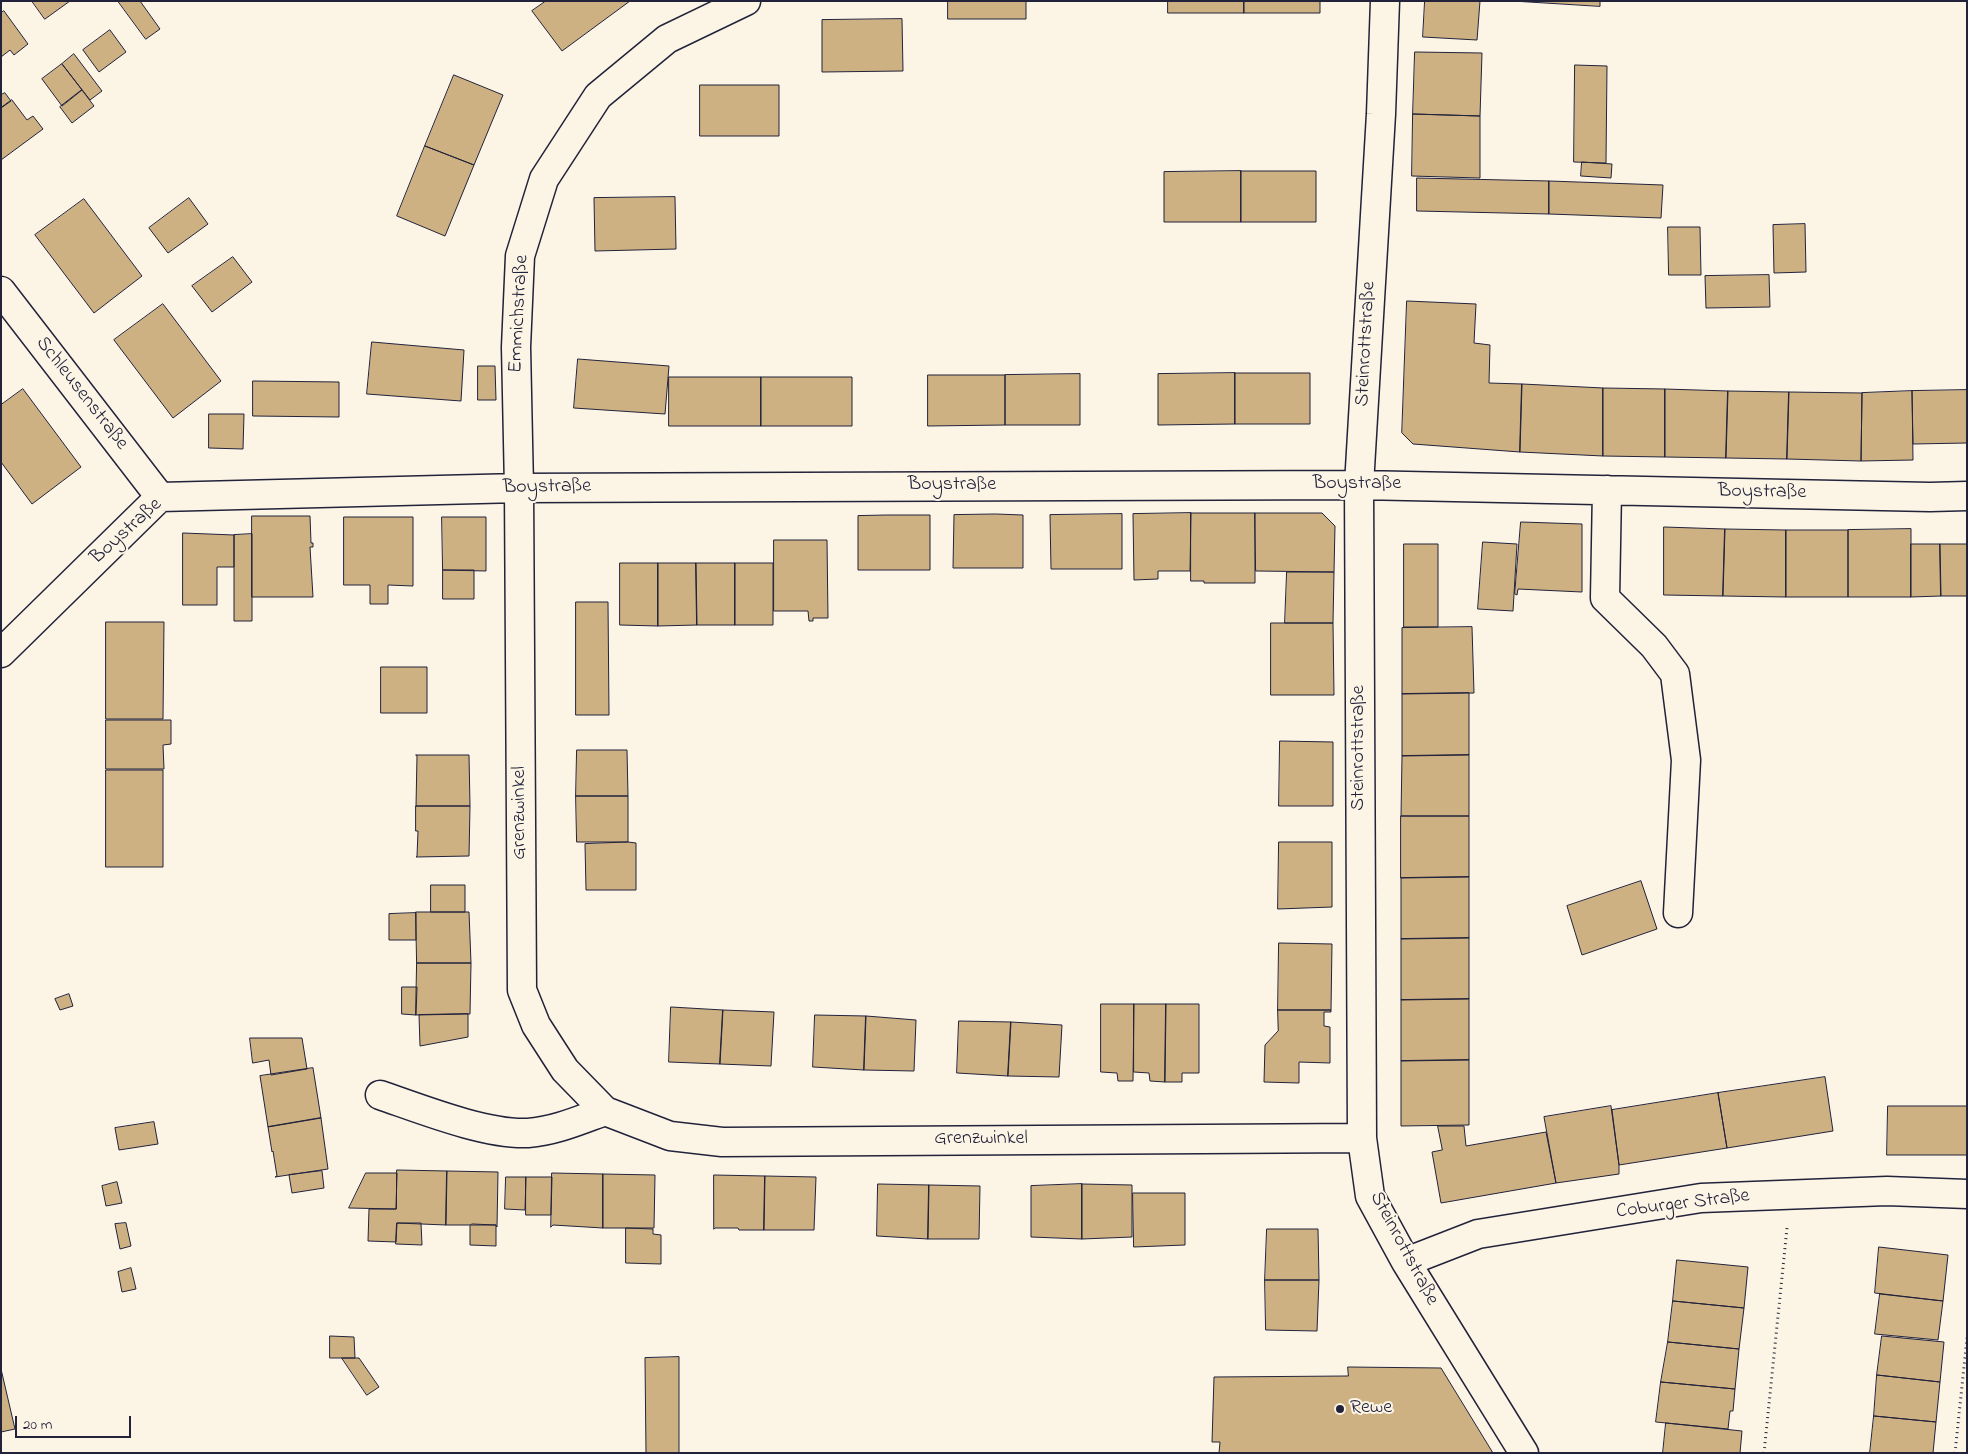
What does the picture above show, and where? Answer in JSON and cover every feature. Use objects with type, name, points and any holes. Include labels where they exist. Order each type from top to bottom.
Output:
[{"type":"street","name":"Emmichstraße","points":[[519,488],[516,347],[520,256],[544,179],[598,96],[667,39],[746,1]]},
{"type":"street","name":"Steinrottstraße","points":[[1385,1],[1381,114],[1359,485],[1362,1138],[1370,1196],[1406,1262],[1524,1453]]},
{"type":"street","name":"Schleusenstraße","points":[[1,291],[160,497]]},
{"type":"street","name":"Boystraße","points":[[1,653],[160,497],[519,488],[1359,485],[1930,497],[1967,496]]},
{"type":"street","name":"Grenzwinkel","points":[[519,488],[522,990],[536,1025],[565,1070],[605,1111],[670,1136],[722,1142],[1362,1138]]},
{"type":"street","points":[[1607,490],[1605,598],[1654,646],[1675,674],[1686,760],[1678,913]]},
{"type":"street","points":[[380,1095],[452,1119],[503,1132],[529,1133],[564,1127],[605,1111]]},
{"type":"street","name":"Coburger Straße","points":[[1406,1262],[1478,1234],[1700,1198],[1887,1190],[1967,1194]]},
{"type":"path","points":[[1764,1453],[1790,1195]]},
{"type":"path","points":[[1955,1453],[1967,1338]]},
{"type":"building","points":[[32,1],[70,1],[45,19]]},
{"type":"building","points":[[118,1],[140,1],[160,29],[146,39]]},
{"type":"building","points":[[546,1],[630,1],[562,51],[532,11]]},
{"type":"building","points":[[948,1],[1026,1],[1026,19],[948,19]]},
{"type":"building","points":[[1168,1],[1244,1],[1244,13],[1168,13]]},
{"type":"building","points":[[1244,1],[1320,1],[1320,13],[1244,13]]},
{"type":"building","points":[[1425,1],[1480,1],[1477,40],[1423,37]]},
{"type":"building","points":[[1513,1],[1600,1],[1600,6]]},
{"type":"building","points":[[4,11],[28,44],[14,55],[10,50],[1,57],[1,13]]},
{"type":"building","points":[[902,19],[903,71],[822,72],[822,20]]},
{"type":"building","points":[[110,30],[126,52],[99,72],[83,50]]},
{"type":"building","points":[[1415,52],[1482,53],[1480,116],[1413,114]]},
{"type":"building","points":[[74,54],[102,91],[90,100],[62,64]]},
{"type":"building","points":[[62,64],[82,90],[62,106],[42,79]]},
{"type":"building","points":[[1575,65],[1607,66],[1606,163],[1574,162]]},
{"type":"building","points":[[454,75],[503,95],[474,165],[425,146]]},
{"type":"building","points":[[700,85],[779,85],[779,136],[700,136]]},
{"type":"building","points":[[82,90],[94,106],[72,123],[60,107]]},
{"type":"building","points":[[5,93],[11,101],[1,108],[1,95]]},
{"type":"building","points":[[12,100],[27,120],[33,116],[43,129],[1,160],[1,108]]},
{"type":"building","points":[[1413,114],[1480,116],[1480,178],[1412,176]]},
{"type":"building","points":[[425,146],[474,165],[445,236],[397,216]]},
{"type":"building","points":[[1582,162],[1612,164],[1611,178],[1581,176]]},
{"type":"building","points":[[1241,171],[1241,222],[1164,222],[1164,172]]},
{"type":"building","points":[[1241,171],[1316,171],[1316,222],[1241,222]]},
{"type":"building","points":[[1417,178],[1549,181],[1549,214],[1417,211]]},
{"type":"building","points":[[1549,181],[1663,185],[1661,218],[1549,214]]},
{"type":"building","points":[[675,197],[676,249],[595,251],[594,198]]},
{"type":"building","points":[[189,198],[208,224],[168,253],[149,228]]},
{"type":"building","points":[[84,199],[142,276],[94,313],[35,235]]},
{"type":"building","points":[[1805,224],[1806,272],[1774,273],[1773,225]]},
{"type":"building","points":[[1668,227],[1700,227],[1701,275],[1669,275]]},
{"type":"building","points":[[233,257],[252,282],[212,312],[192,286]]},
{"type":"building","points":[[1769,275],[1770,307],[1706,308],[1705,276]]},
{"type":"building","points":[[1407,301],[1476,304],[1474,343],[1490,345],[1489,383],[1522,384],[1520,452],[1413,444],[1402,433]]},
{"type":"building","points":[[163,304],[221,381],[173,418],[114,340]]},
{"type":"building","points":[[372,342],[464,350],[461,401],[367,394]]},
{"type":"building","points":[[578,359],[669,366],[665,414],[574,408]]},
{"type":"building","points":[[478,366],[495,366],[496,400],[478,400]]},
{"type":"building","points":[[1235,373],[1235,424],[1158,425],[1158,374]]},
{"type":"building","points":[[1235,373],[1310,373],[1310,424],[1235,424]]},
{"type":"building","points":[[1080,374],[1080,425],[1005,425],[1005,375]]},
{"type":"building","points":[[928,375],[1005,375],[1005,425],[928,426]]},
{"type":"building","points":[[669,377],[761,377],[761,426],[669,426]]},
{"type":"building","points":[[761,377],[852,377],[852,426],[761,426]]},
{"type":"building","points":[[253,381],[339,382],[339,417],[253,416]]},
{"type":"building","points":[[1522,384],[1603,388],[1603,456],[1520,452]]},
{"type":"building","points":[[1603,388],[1665,389],[1665,457],[1603,456]]},
{"type":"building","points":[[23,389],[81,467],[32,504],[1,462],[1,405]]},
{"type":"building","points":[[1665,389],[1728,391],[1726,458],[1665,457]]},
{"type":"building","points":[[1967,390],[1967,443],[1913,444],[1912,391]]},
{"type":"building","points":[[1728,391],[1789,392],[1787,459],[1726,458]]},
{"type":"building","points":[[1912,391],[1913,460],[1861,461],[1862,393]]},
{"type":"building","points":[[1789,392],[1862,393],[1861,461],[1787,459]]},
{"type":"building","points":[[209,414],[244,414],[243,449],[209,448]]},
{"type":"building","points":[[1191,513],[1190,571],[1158,571],[1158,579],[1134,580],[1133,514]]},
{"type":"building","points":[[1191,513],[1255,513],[1255,583],[1204,583],[1204,581],[1191,581]]},
{"type":"building","points":[[1255,513],[1322,513],[1335,526],[1334,572],[1256,571]]},
{"type":"building","points":[[1122,514],[1122,569],[1051,569],[1050,515]]},
{"type":"building","points":[[930,515],[930,570],[858,570],[858,516]]},
{"type":"building","points":[[954,515],[1023,515],[1023,568],[953,568]]},
{"type":"building","points":[[252,516],[310,516],[311,543],[313,543],[313,547],[310,547],[313,597],[252,597]]},
{"type":"building","points":[[344,517],[413,517],[413,586],[388,585],[388,604],[370,604],[370,585],[344,585]]},
{"type":"building","points":[[442,517],[486,517],[486,571],[443,570]]},
{"type":"building","points":[[1521,522],[1582,524],[1582,592],[1518,589],[1517,595],[1515,594]]},
{"type":"building","points":[[1664,527],[1725,529],[1723,596],[1664,595]]},
{"type":"building","points":[[1725,529],[1786,530],[1786,597],[1723,596]]},
{"type":"building","points":[[1911,529],[1911,597],[1848,597],[1848,530]]},
{"type":"building","points":[[1786,530],[1848,530],[1848,597],[1786,597]]},
{"type":"building","points":[[183,533],[234,535],[234,567],[217,567],[217,605],[183,605]]},
{"type":"building","points":[[252,534],[252,621],[234,621],[234,535]]},
{"type":"building","points":[[774,540],[827,540],[828,618],[813,618],[813,621],[809,621],[808,611],[774,611]]},
{"type":"building","points":[[1483,542],[1517,544],[1513,611],[1478,609]]},
{"type":"building","points":[[1404,544],[1438,544],[1438,627],[1404,627]]},
{"type":"building","points":[[1911,544],[1940,544],[1941,596],[1911,597]]},
{"type":"building","points":[[1940,544],[1967,544],[1967,596],[1941,596]]},
{"type":"building","points":[[620,563],[658,563],[658,626],[620,625]]},
{"type":"building","points":[[658,563],[696,563],[697,625],[658,626]]},
{"type":"building","points":[[696,563],[735,563],[735,625],[697,625]]},
{"type":"building","points":[[735,563],[773,563],[773,625],[735,625]]},
{"type":"building","points":[[443,570],[474,570],[474,599],[443,599]]},
{"type":"building","points":[[1287,572],[1334,572],[1333,623],[1285,623]]},
{"type":"building","points":[[576,602],[608,602],[609,715],[576,715]]},
{"type":"building","points":[[106,622],[164,622],[163,719],[106,719]]},
{"type":"building","points":[[1271,623],[1333,623],[1334,695],[1271,695]]},
{"type":"building","points":[[1472,627],[1474,693],[1402,694],[1402,628]]},
{"type":"building","points":[[381,667],[427,667],[427,713],[381,713]]},
{"type":"building","points":[[1469,693],[1469,755],[1402,756],[1402,694]]},
{"type":"building","points":[[106,720],[171,720],[171,744],[163,745],[164,769],[106,769]]},
{"type":"building","points":[[1280,741],[1333,742],[1333,806],[1279,806]]},
{"type":"building","points":[[577,750],[627,750],[628,796],[576,796]]},
{"type":"building","points":[[416,755],[469,755],[470,806],[416,806]]},
{"type":"building","points":[[1469,755],[1469,816],[1401,816],[1402,756]]},
{"type":"building","points":[[106,770],[163,770],[163,867],[106,867]]},
{"type":"building","points":[[576,796],[628,796],[628,842],[577,842]]},
{"type":"building","points":[[416,806],[470,806],[469,856],[416,857],[418,831],[416,831]]},
{"type":"building","points":[[1401,816],[1469,816],[1469,877],[1401,878]]},
{"type":"building","points":[[1279,842],[1332,842],[1332,907],[1278,909]]},
{"type":"building","points":[[636,843],[636,890],[586,890],[585,844]]},
{"type":"building","points":[[1469,877],[1469,938],[1401,939],[1401,878]]},
{"type":"building","points":[[1641,881],[1657,929],[1582,955],[1567,906]]},
{"type":"building","points":[[431,885],[465,885],[465,912],[431,912]]},
{"type":"building","points":[[416,912],[469,912],[471,963],[417,963]]},
{"type":"building","points":[[416,913],[416,940],[389,940],[389,914]]},
{"type":"building","points":[[1469,938],[1469,999],[1401,1000],[1401,939]]},
{"type":"building","points":[[1279,943],[1332,944],[1331,1010],[1278,1010]]},
{"type":"building","points":[[417,963],[471,963],[470,1014],[416,1015]]},
{"type":"building","points":[[402,987],[417,987],[416,1015],[402,1014]]},
{"type":"building","points":[[69,994],[73,1006],[60,1010],[55,999]]},
{"type":"building","points":[[1469,999],[1469,1060],[1401,1061],[1401,1000]]},
{"type":"building","points":[[1101,1004],[1134,1004],[1133,1081],[1118,1081],[1117,1073],[1101,1072]]},
{"type":"building","points":[[1134,1004],[1166,1004],[1165,1082],[1150,1081],[1149,1073],[1134,1072]]},
{"type":"building","points":[[1166,1004],[1199,1004],[1199,1073],[1182,1073],[1182,1082],[1165,1082]]},
{"type":"building","points":[[671,1007],[723,1010],[720,1064],[669,1062]]},
{"type":"building","points":[[723,1010],[774,1012],[771,1066],[720,1064]]},
{"type":"building","points":[[1278,1010],[1331,1010],[1331,1012],[1324,1012],[1324,1026],[1330,1027],[1330,1063],[1299,1062],[1299,1083],[1264,1082],[1265,1045],[1278,1031]]},
{"type":"building","points":[[468,1014],[468,1037],[420,1046],[419,1015]]},
{"type":"building","points":[[815,1015],[866,1016],[864,1070],[813,1067]]},
{"type":"building","points":[[866,1016],[916,1020],[914,1071],[864,1070]]},
{"type":"building","points":[[959,1021],[1011,1022],[1008,1076],[957,1073]]},
{"type":"building","points":[[1011,1022],[1062,1025],[1059,1077],[1008,1076]]},
{"type":"building","points":[[250,1038],[302,1038],[307,1069],[271,1075],[269,1060],[253,1063]]},
{"type":"building","points":[[1469,1060],[1469,1125],[1401,1126],[1401,1061]]},
{"type":"building","points":[[313,1068],[321,1118],[268,1127],[260,1076]]},
{"type":"building","points":[[1825,1077],[1833,1131],[1727,1148],[1718,1093]]},
{"type":"building","points":[[1718,1093],[1727,1148],[1619,1165],[1612,1110]]},
{"type":"building","points":[[1611,1106],[1619,1174],[1556,1183],[1544,1117]]},
{"type":"building","points":[[1888,1106],[1967,1106],[1967,1155],[1887,1155]]},
{"type":"building","points":[[321,1118],[328,1169],[275,1177],[277,1176],[268,1127]]},
{"type":"building","points":[[154,1122],[158,1144],[119,1150],[115,1128]]},
{"type":"building","points":[[1438,1126],[1464,1126],[1466,1146],[1546,1132],[1556,1183],[1441,1203],[1432,1152],[1442,1150]]},
{"type":"building","points":[[397,1170],[447,1171],[446,1225],[397,1223],[396,1242],[368,1241],[369,1209],[396,1209]]},
{"type":"building","points":[[322,1171],[324,1188],[292,1193],[289,1175]]},
{"type":"building","points":[[447,1171],[498,1172],[497,1227],[496,1225],[446,1225]]},
{"type":"building","points":[[366,1173],[397,1173],[396,1209],[349,1208]]},
{"type":"building","points":[[552,1173],[603,1174],[603,1228],[553,1225],[551,1227]]},
{"type":"building","points":[[603,1174],[655,1175],[654,1228],[603,1228]]},
{"type":"building","points":[[714,1175],[765,1176],[764,1230],[714,1229]]},
{"type":"building","points":[[765,1176],[816,1177],[814,1230],[764,1230]]},
{"type":"building","points":[[506,1177],[526,1177],[525,1210],[505,1209]]},
{"type":"building","points":[[526,1177],[552,1177],[551,1215],[526,1215]]},
{"type":"building","points":[[117,1182],[122,1203],[106,1206],[102,1186]]},
{"type":"building","points":[[878,1184],[929,1185],[928,1239],[877,1236]]},
{"type":"building","points":[[1082,1184],[1082,1239],[1031,1237],[1031,1186]]},
{"type":"building","points":[[1082,1184],[1132,1185],[1132,1237],[1082,1239]]},
{"type":"building","points":[[929,1185],[980,1186],[979,1239],[928,1239]]},
{"type":"building","points":[[1133,1193],[1185,1193],[1185,1245],[1134,1247]]},
{"type":"building","points":[[126,1223],[131,1246],[120,1249],[115,1224]]},
{"type":"building","points":[[397,1223],[421,1223],[422,1245],[396,1244]]},
{"type":"building","points":[[472,1224],[496,1225],[496,1246],[470,1245],[470,1226]]},
{"type":"building","points":[[626,1228],[653,1229],[653,1234],[661,1235],[661,1264],[626,1263]]},
{"type":"building","points":[[1267,1229],[1318,1229],[1319,1280],[1265,1280]]},
{"type":"building","points":[[1879,1247],[1948,1255],[1943,1301],[1875,1293]]},
{"type":"building","points":[[1677,1260],[1748,1267],[1744,1308],[1673,1301]]},
{"type":"building","points":[[131,1268],[136,1289],[122,1292],[118,1272]]},
{"type":"building","points":[[1265,1280],[1319,1280],[1317,1331],[1266,1330]]},
{"type":"building","points":[[1880,1294],[1943,1301],[1938,1340],[1875,1334]]},
{"type":"building","points":[[1673,1301],[1744,1308],[1739,1349],[1668,1342]]},
{"type":"building","points":[[330,1336],[354,1337],[355,1358],[330,1358]]},
{"type":"building","points":[[1882,1336],[1944,1342],[1940,1382],[1877,1375]]},
{"type":"building","points":[[1668,1342],[1739,1349],[1735,1389],[1661,1382]]},
{"type":"building","points":[[679,1357],[679,1453],[646,1453],[645,1358]]},
{"type":"building","points":[[342,1358],[359,1358],[379,1387],[367,1395]]},
{"type":"building","name":"Rewe","points":[[1348,1367],[1441,1368],[1493,1453],[1219,1453],[1220,1442],[1212,1442],[1214,1377],[1348,1376]]},
{"type":"building","points":[[1,1369],[15,1429],[1,1432]]},
{"type":"building","points":[[1877,1375],[1940,1382],[1936,1422],[1874,1416]]},
{"type":"building","points":[[1661,1382],[1735,1389],[1733,1411],[1730,1411],[1728,1429],[1656,1422]]},
{"type":"building","points":[[1874,1416],[1936,1422],[1933,1453],[1870,1453]]},
{"type":"building","points":[[1666,1423],[1742,1431],[1740,1453],[1663,1453]]},
{"type":"place","name":"Rewe","points":[[1340,1409]]}]
